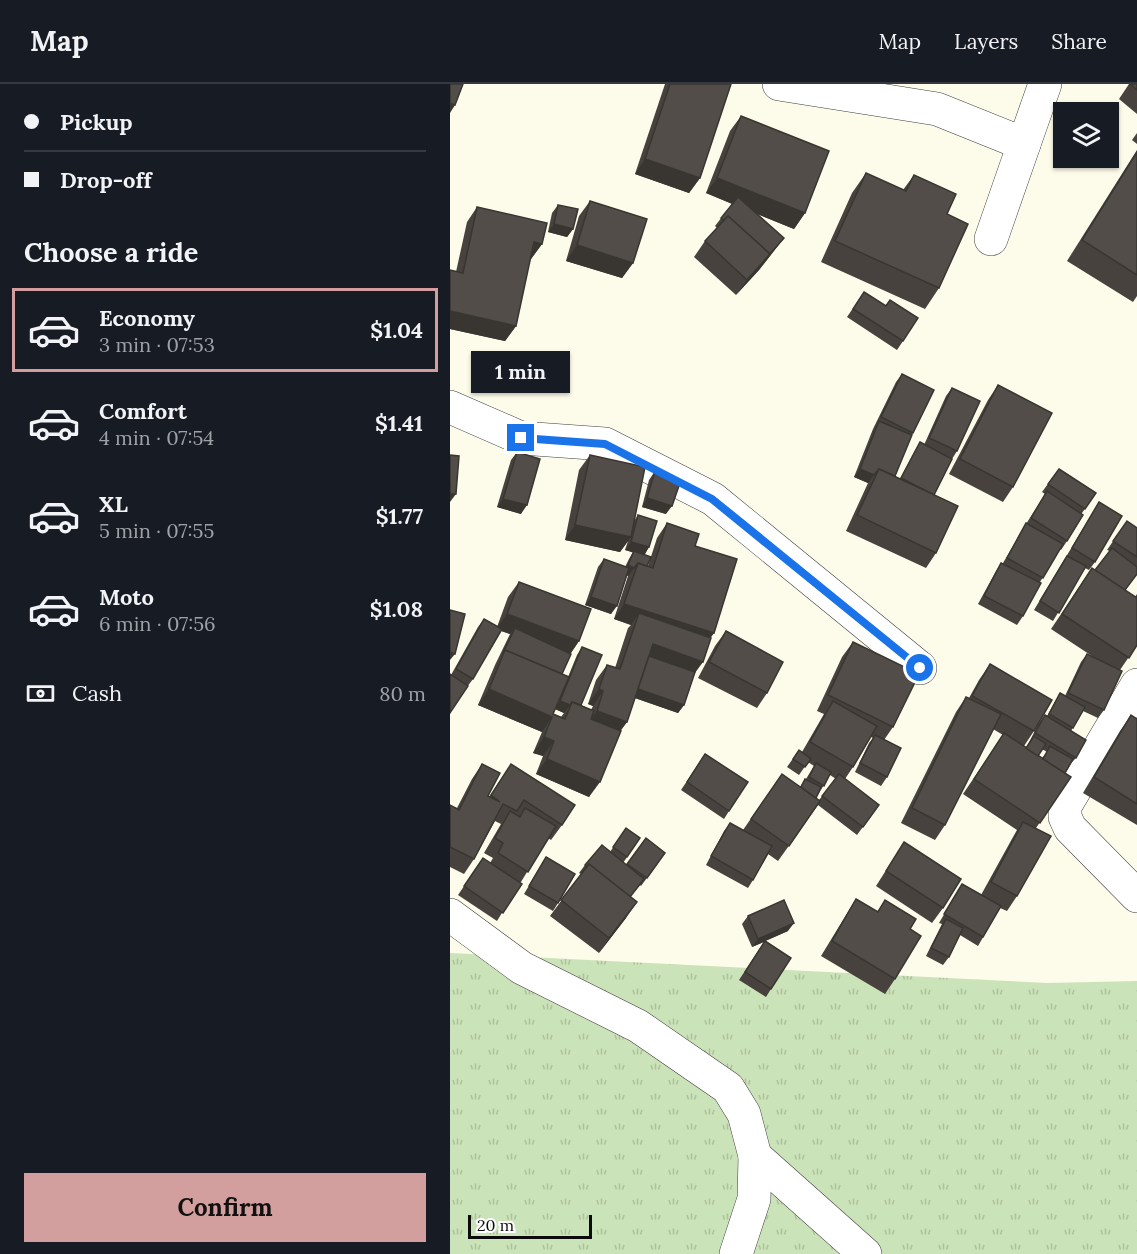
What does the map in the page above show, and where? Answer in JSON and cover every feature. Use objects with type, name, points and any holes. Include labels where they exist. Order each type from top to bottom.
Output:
[{"type":"street","points":[[779,84],[937,109],[1024,144]]},
{"type":"street","points":[[991,239],[1045,84]]},
{"type":"street","points":[[450,407],[521,438],[605,444],[712,499],[920,668]]},
{"type":"street","points":[[1137,685],[1065,806],[1065,817],[1070,828],[1137,896]]},
{"type":"street","points":[[450,915],[522,968],[638,1026],[728,1088],[744,1114],[755,1156],[754,1199],[736,1254]]},
{"type":"street","points":[[755,1156],[865,1254]]},
{"type":"green space","points":[[450,953],[1048,983],[1137,981],[1137,1254],[450,1254]]},
{"type":"building","points":[[450,84],[463,84],[455,105],[450,103]]},
{"type":"building","points":[[670,84],[731,84],[700,178],[645,159]]},
{"type":"building","points":[[741,116],[829,151],[805,213],[717,178]]},
{"type":"building","points":[[1137,152],[1137,275],[1082,240]]},
{"type":"building","points":[[866,173],[906,191],[914,175],[956,194],[947,214],[968,224],[939,288],[835,241]]},
{"type":"building","points":[[738,197],[784,238],[770,254],[728,216],[724,220],[721,218]]},
{"type":"building","points":[[590,201],[647,219],[633,263],[577,245]]},
{"type":"building","points":[[558,205],[578,209],[573,229],[554,224]]},
{"type":"building","points":[[477,207],[547,223],[542,244],[534,242],[516,326],[450,311],[450,270],[463,273]]},
{"type":"building","points":[[728,216],[770,254],[747,280],[705,241]]},
{"type":"building","points":[[864,292],[886,306],[890,300],[918,318],[903,341],[853,309]]},
{"type":"building","points":[[902,374],[934,390],[913,433],[881,417]]},
{"type":"building","points":[[998,385],[1052,413],[1013,487],[960,459]]},
{"type":"building","points":[[952,388],[980,401],[957,451],[929,438]]},
{"type":"building","points":[[879,421],[912,435],[895,476],[879,469],[874,475],[860,469]]},
{"type":"building","points":[[920,442],[952,459],[934,495],[901,478]]},
{"type":"building","points":[[517,452],[540,459],[527,505],[503,499]]},
{"type":"building","points":[[450,455],[459,456],[456,494],[450,494]]},
{"type":"building","points":[[590,455],[645,467],[631,537],[575,525]]},
{"type":"building","points":[[879,469],[958,506],[936,553],[857,515]]},
{"type":"building","points":[[1059,469],[1096,493],[1085,509],[1048,484]]},
{"type":"building","points":[[655,471],[681,480],[672,506],[647,498]]},
{"type":"building","points":[[1047,491],[1083,515],[1067,541],[1031,518]]},
{"type":"building","points":[[1099,502],[1122,516],[1095,562],[1072,548]]},
{"type":"building","points":[[638,515],[657,521],[649,547],[631,542]]},
{"type":"building","points":[[1127,521],[1137,528],[1137,557],[1113,541]]},
{"type":"building","points":[[667,523],[699,534],[695,546],[737,559],[714,633],[624,604],[638,563],[653,568]]},
{"type":"building","points":[[1026,523],[1063,544],[1043,578],[1007,558]]},
{"type":"building","points":[[1112,548],[1137,567],[1137,574],[1125,590],[1095,570]]},
{"type":"building","points":[[634,551],[651,557],[647,566],[638,563],[634,568],[628,565]]},
{"type":"building","points":[[1067,556],[1086,566],[1059,613],[1040,601]]},
{"type":"building","points":[[604,559],[629,568],[617,606],[591,597]]},
{"type":"building","points":[[1001,563],[1041,583],[1023,616],[984,596]]},
{"type":"building","points":[[1092,568],[1137,598],[1137,645],[1129,658],[1062,614]]},
{"type":"building","points":[[519,582],[591,609],[579,641],[507,614]]},
{"type":"building","points":[[450,610],[465,614],[455,654],[450,652]]},
{"type":"building","points":[[639,613],[711,638],[703,662],[653,644],[627,722],[597,711],[603,691],[599,689],[607,665],[620,669]]},
{"type":"building","points":[[484,619],[502,629],[473,679],[456,669]]},
{"type":"building","points":[[515,628],[571,654],[562,674],[505,650],[503,653]]},
{"type":"building","points":[[726,631],[783,662],[767,693],[709,662]]},
{"type":"building","points":[[853,642],[919,674],[893,727],[828,695]]},
{"type":"building","points":[[582,647],[602,655],[581,705],[572,702],[570,705],[560,701]]},
{"type":"building","points":[[505,650],[569,677],[553,714],[565,719],[572,702],[594,711],[591,719],[621,731],[600,782],[547,759],[554,741],[544,737],[552,717],[489,689]]},
{"type":"building","points":[[1087,654],[1122,671],[1104,710],[1068,693]]},
{"type":"building","points":[[649,656],[695,672],[684,705],[638,689]]},
{"type":"building","points":[[990,664],[1052,700],[1034,731],[972,696]]},
{"type":"building","points":[[450,674],[468,686],[450,713]]},
{"type":"building","points":[[1060,693],[1085,707],[1073,728],[1049,714]]},
{"type":"building","points":[[966,697],[1001,714],[945,825],[912,808]]},
{"type":"building","points":[[833,701],[877,726],[853,767],[810,742]]},
{"type":"building","points":[[1045,715],[1086,740],[1076,758],[1035,733]]},
{"type":"building","points":[[1131,715],[1137,719],[1137,804],[1094,777]]},
{"type":"building","points":[[1004,733],[1071,777],[1040,823],[974,779]]},
{"type":"building","points":[[875,735],[901,748],[887,777],[860,763]]},
{"type":"building","points":[[1034,736],[1046,744],[1038,756],[1026,748]]},
{"type":"building","points":[[1050,746],[1073,759],[1065,773],[1043,759]]},
{"type":"building","points":[[799,750],[811,759],[805,767],[793,759]]},
{"type":"building","points":[[705,754],[748,782],[729,811],[687,782]]},
{"type":"building","points":[[816,763],[831,772],[824,786],[809,777]]},
{"type":"building","points":[[482,764],[500,773],[488,796],[500,802],[491,795],[511,764],[575,805],[562,825],[524,800],[517,811],[503,804],[474,859],[450,847],[450,805],[459,810]]},
{"type":"building","points":[[782,774],[820,801],[789,846],[751,819]]},
{"type":"building","points":[[839,774],[879,805],[863,827],[822,796]]},
{"type":"building","points":[[805,779],[821,787],[816,798],[801,787]]},
{"type":"building","points":[[525,808],[556,826],[528,872],[498,853],[503,843],[495,838],[510,811],[520,817]]},
{"type":"building","points":[[1023,822],[1051,836],[1017,896],[991,882]]},
{"type":"building","points":[[730,823],[772,846],[753,880],[711,856]]},
{"type":"building","points":[[626,828],[640,838],[627,857],[613,847]]},
{"type":"building","points":[[646,838],[665,853],[647,878],[627,864]]},
{"type":"building","points":[[904,842],[961,879],[943,908],[886,871]]},
{"type":"building","points":[[602,845],[644,879],[630,897],[589,864],[587,867],[585,865]]},
{"type":"building","points":[[546,857],[575,874],[558,903],[529,886]]},
{"type":"building","points":[[483,858],[522,884],[503,913],[464,886]]},
{"type":"building","points":[[589,864],[637,902],[609,938],[561,900]]},
{"type":"building","points":[[962,884],[1001,906],[983,937],[944,914]]},
{"type":"building","points":[[856,899],[878,912],[885,900],[916,919],[910,929],[921,936],[895,979],[832,941]]},
{"type":"building","points":[[784,900],[794,923],[758,939],[748,916]]},
{"type":"building","points":[[946,919],[963,928],[949,957],[931,948]]},
{"type":"building","points":[[765,941],[791,958],[771,989],[745,972]]},
{"type":"route","points":[[521,438],[605,444],[712,499],[920,668]]}]
